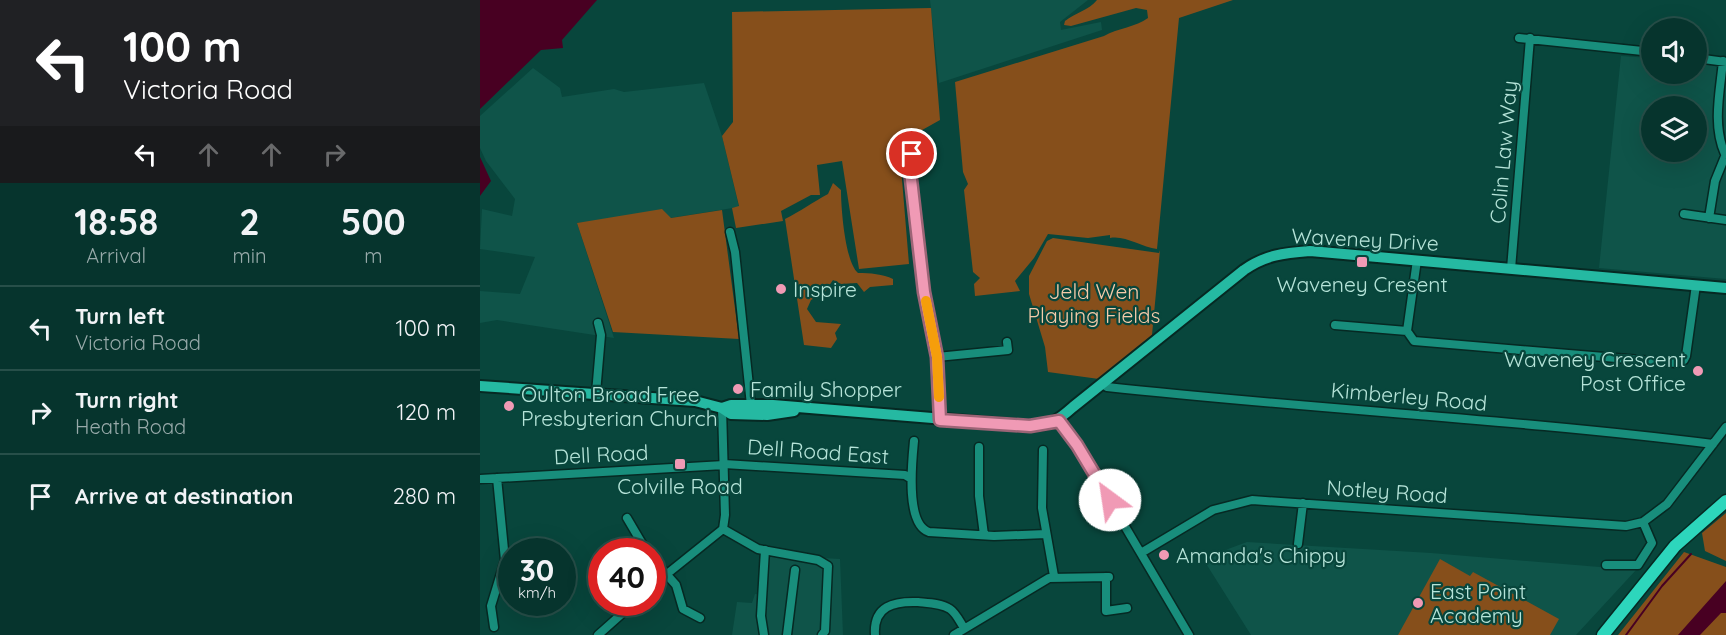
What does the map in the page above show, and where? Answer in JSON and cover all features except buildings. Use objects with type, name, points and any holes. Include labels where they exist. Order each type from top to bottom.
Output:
[{"type":"highway","points":[[1603,635],[1675,546],[1726,501]]},
{"type":"main road","name":"Waveney Drive","points":[[1059,421],[1244,270],[1264,257],[1310,251],[1726,288]]},
{"type":"main road","points":[[480,386],[695,401],[722,408],[731,414],[767,415],[813,410]]},
{"type":"main road","points":[[722,408],[751,405],[1030,426],[1059,421]]},
{"type":"street","points":[[1519,38],[1641,51]]},
{"type":"street","name":"Colin Law Way","points":[[1511,269],[1530,38]]},
{"type":"street","points":[[1707,59],[1725,61],[1717,124],[1725,154],[1716,181],[1709,218]]},
{"type":"street","points":[[912,154],[909,162],[924,292],[937,357],[940,420]]},
{"type":"street","points":[[1684,214],[1726,220]]},
{"type":"street","points":[[730,232],[735,252],[751,405]]},
{"type":"street","points":[[1417,260],[1407,331],[1414,341],[1676,363],[1684,360],[1686,356],[1696,285]]},
{"type":"street","points":[[596,393],[601,334],[598,323]]},
{"type":"street","points":[[1335,326],[1407,331]]},
{"type":"street","points":[[937,357],[1010,347]]},
{"type":"street","name":"Kimberley Road","points":[[1103,384],[1107,387],[1234,401],[1532,424],[1713,444]]},
{"type":"street","points":[[700,618],[683,609],[676,585],[667,574],[716,537],[723,529],[722,408]]},
{"type":"street","points":[[1059,421],[1077,445],[1189,635]]},
{"type":"street","points":[[1606,565],[1638,565],[1652,543],[1643,522],[1667,504],[1726,427]]},
{"type":"street","points":[[914,441],[910,478],[915,517],[922,529],[929,532],[984,535],[1046,534]]},
{"type":"street","points":[[979,447],[979,496],[984,535]]},
{"type":"street","points":[[1043,450],[1042,508],[1054,576]]},
{"type":"street","name":"Dell Road","points":[[480,479],[724,464]]},
{"type":"street","name":"Dell Road East","points":[[724,464],[812,467],[905,475],[910,478]]},
{"type":"street","points":[[497,478],[505,538]]},
{"type":"street","name":"Notley Road","points":[[1141,553],[1224,506],[1252,500],[1626,526],[1643,522]]},
{"type":"street","points":[[1298,544],[1302,503]]},
{"type":"street","points":[[627,518],[639,538]]},
{"type":"street","points":[[723,529],[753,548],[818,560],[828,566],[825,631],[822,635]]},
{"type":"street","points":[[764,635],[761,616],[765,550]]},
{"type":"street","points":[[787,635],[795,570]]},
{"type":"street","points":[[954,635],[1054,576],[1107,577],[1106,610],[1127,608]]},
{"type":"street","points":[[494,627],[491,606],[498,587]]},
{"type":"street","points":[[875,635],[876,618],[881,610],[899,601],[944,606],[952,610],[964,628]]},
{"type":"street","points":[[604,633],[621,616]]},
{"type":"shaded area","points":[[480,0],[597,0],[562,40],[563,48],[541,50],[480,109]]},
{"type":"shaded area","points":[[930,0],[1088,0],[1060,22],[1061,30],[1101,22],[1102,30],[939,83]]},
{"type":"shaded area","points":[[1621,56],[1641,57],[1641,84],[1707,84],[1707,63],[1720,64],[1726,71],[1726,279],[1599,268]]},
{"type":"shaded area","points":[[533,68],[560,88],[562,97],[614,89],[624,92],[704,83],[722,136],[739,207],[670,218],[577,223],[614,338],[497,320],[480,323],[480,291],[520,294],[535,257],[480,249],[482,209],[512,216],[515,199],[486,161],[480,148],[480,116]]},
{"type":"shaded area","points":[[480,157],[491,181],[480,196]]},
{"type":"shaded area","name":"East Point Academy","points":[[1247,542],[1431,553],[1636,570],[1576,635],[1251,635],[1205,562],[1228,549]]},
{"type":"shaded area","points":[[768,555],[840,559],[843,635],[732,635],[737,602],[752,603],[755,594],[765,595]]},
{"type":"shaded area","points":[[1726,581],[1726,613],[1721,613],[1700,635],[1678,635]]},
{"type":"green space","points":[[1097,0],[1233,0],[1179,18],[1157,249],[1121,238],[1110,238],[1110,235],[1088,238],[1048,234],[1034,258],[1015,281],[1020,291],[975,296],[974,284],[980,278],[973,272],[964,190],[968,184],[963,172],[955,82],[1104,36],[1148,18],[1147,10],[1136,8],[1071,26],[1064,25],[1065,21]]},
{"type":"green space","points":[[931,8],[940,120],[899,143],[909,264],[859,269],[842,161],[817,165],[820,195],[811,195],[781,211],[783,221],[736,228],[732,208],[739,206],[722,136],[733,122],[732,12]]},
{"type":"green space","points":[[833,183],[841,190],[847,247],[854,267],[858,273],[876,274],[893,279],[893,285],[870,287],[864,292],[857,283],[841,284],[833,280],[824,293],[811,300],[807,309],[816,322],[841,324],[835,333],[837,339],[831,348],[804,345],[785,219],[828,194]]},
{"type":"green space","points":[[662,209],[671,218],[722,210],[739,339],[613,332],[577,223]]},
{"type":"green space","name":"Jeld Wen Playing Fields","points":[[1053,238],[1159,253],[1160,250],[1152,335],[1099,379],[1048,372],[1045,347],[1029,294],[1029,276],[1047,241]]},
{"type":"green space","points":[[1726,513],[1726,561],[1705,551],[1702,533]]},
{"type":"green space","points":[[1684,552],[1726,567],[1726,635],[1618,635]]},
{"type":"green space","points":[[1440,559],[1470,576],[1473,572],[1559,619],[1550,635],[1398,635]]},
{"type":"waterway","points":[[1626,635],[1662,586],[1691,554]]},
{"type":"slow traffic","points":[[926,301],[937,357],[939,397]]},
{"type":"place","name":"Waveney Cresent","points":[[1362,262]]},
{"type":"place","name":"Inspire","points":[[781,289]]},
{"type":"place","name":"Waveney Crescent Post Office","points":[[1698,371]]},
{"type":"place","name":"Family Shopper","points":[[738,389]]},
{"type":"place","name":"Oulton Broad Free Presbyterian Church","points":[[509,406]]},
{"type":"place","name":"Colville Road","points":[[680,464]]},
{"type":"place","name":"Amanda's Chippy","points":[[1164,555]]},
{"type":"place","name":"East Point Academy","points":[[1418,603]]},
{"type":"route","points":[[912,154],[909,162],[924,292],[937,357],[940,420],[1030,426],[1059,421],[1077,445],[1110,500]]}]
